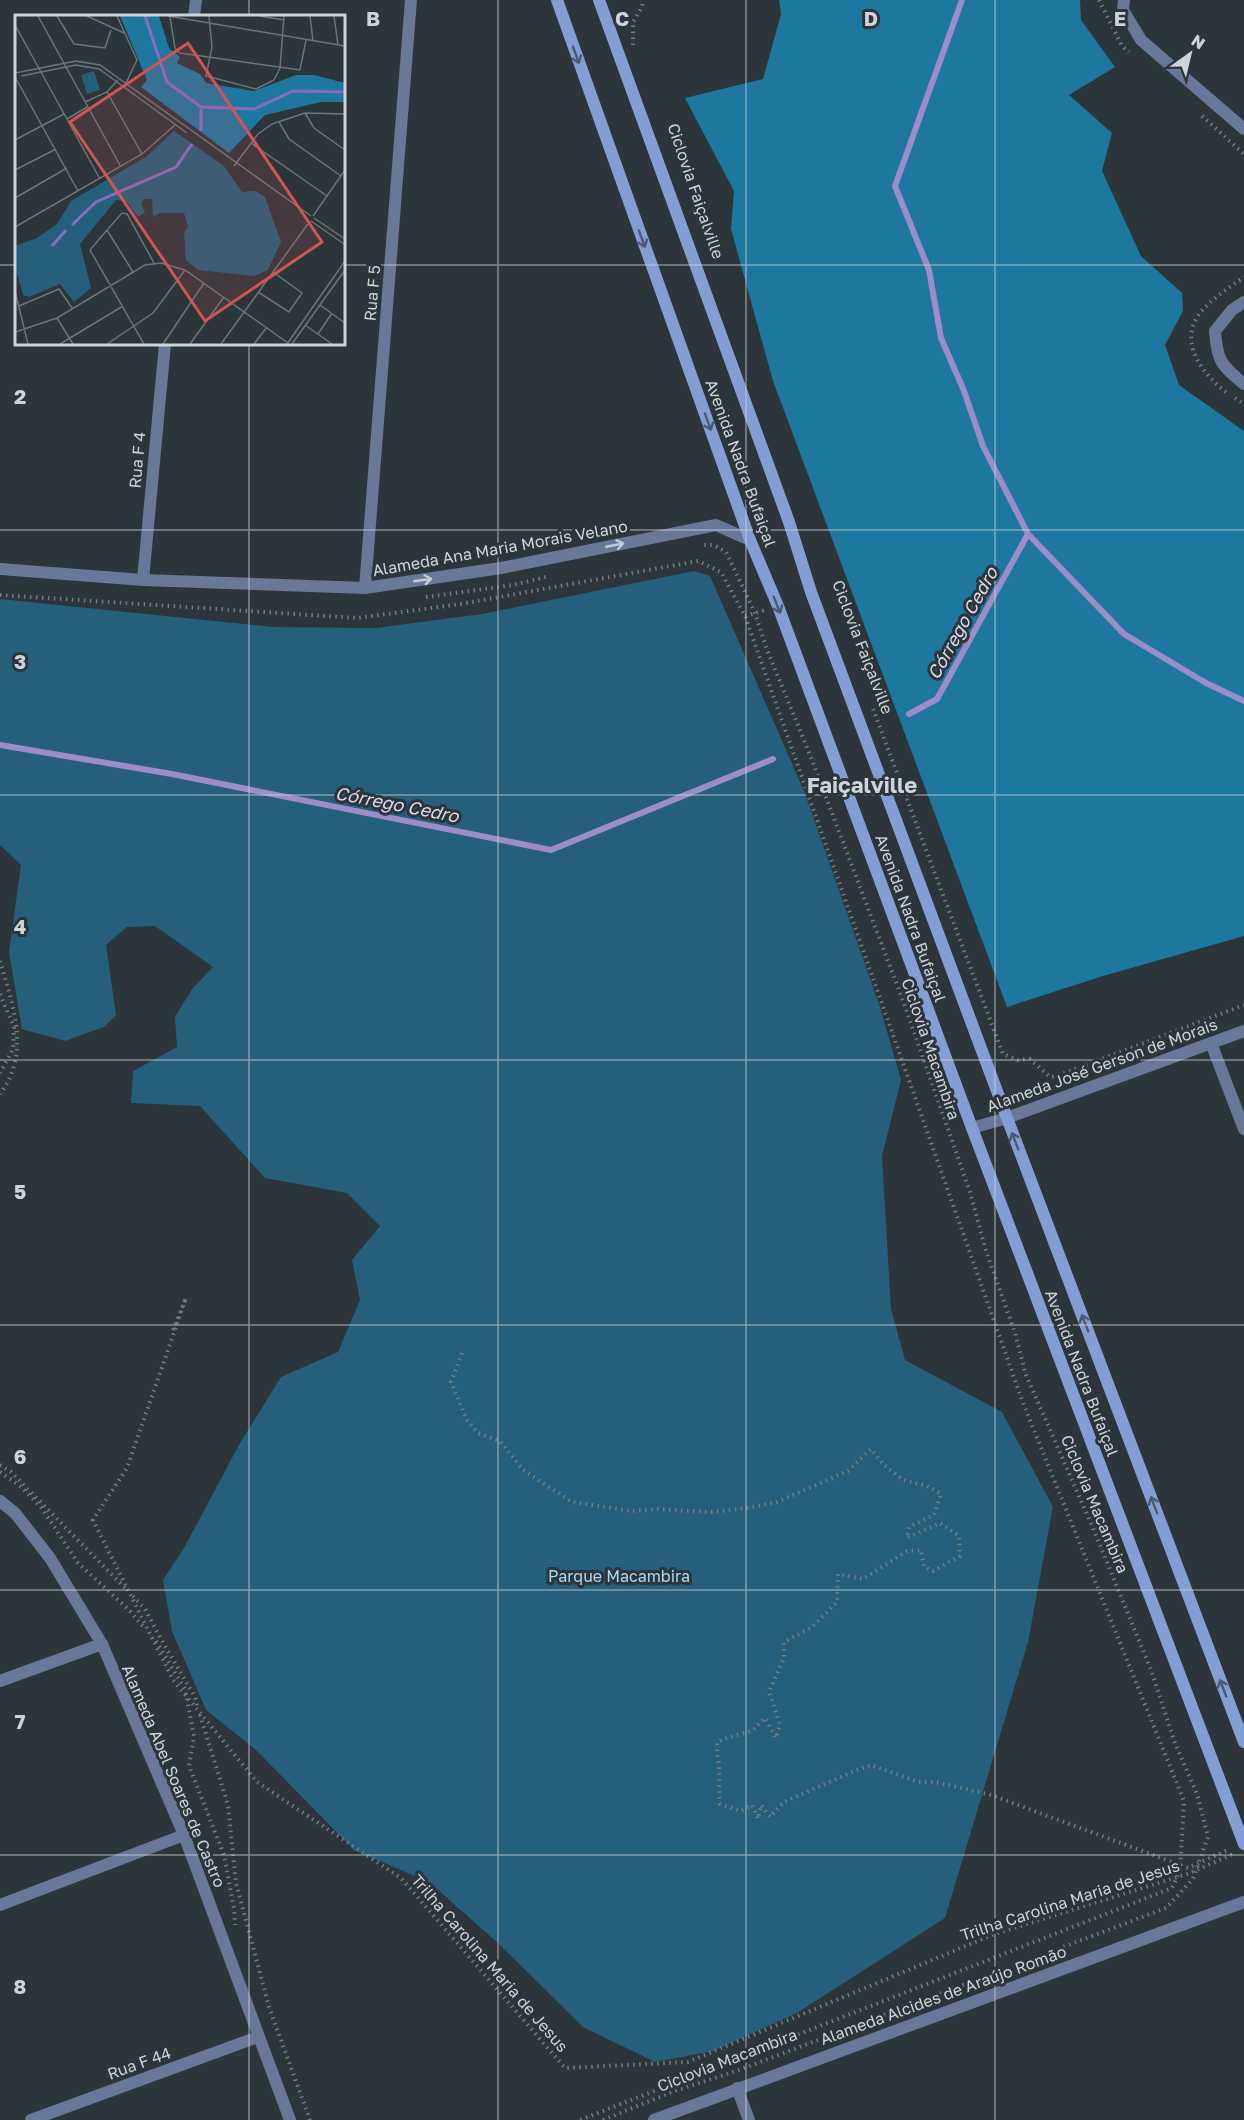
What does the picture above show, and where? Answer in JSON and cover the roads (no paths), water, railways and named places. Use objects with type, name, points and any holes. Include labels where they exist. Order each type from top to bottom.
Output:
[{"type":"main road","name":"Avenida Nadra Bufaiçal","points":[[557,0],[750,540],[778,606],[1241,1847]]},
{"type":"main road","name":"Avenida Nadra Bufaiçal","points":[[599,0],[789,522],[811,592],[1007,1118],[1244,1742]]},
{"type":"street","points":[[194,15],[196,0]]},
{"type":"street","name":"Rua F 5","points":[[365,588],[411,0]]},
{"type":"street","points":[[1124,0],[1123,10],[1141,40],[1244,129]]},
{"type":"street","points":[[1244,302],[1232,310],[1215,331],[1216,354],[1227,370],[1244,384]]},
{"type":"street","name":"Rua F 4","points":[[143,579],[165,345]]},
{"type":"street","name":"Alameda Ana Maria Morais Velano","points":[[0,569],[143,579],[365,588],[501,568],[716,525],[750,540]]},
{"type":"street","name":"Alameda José Gerson de Morais","points":[[972,1128],[1007,1118],[1244,1031]]},
{"type":"street","points":[[1211,1043],[1244,1130]]},
{"type":"street","name":"Alameda Abel Soares de Castro","points":[[0,1502],[15,1513],[50,1558],[102,1644],[184,1835],[290,2120]]},
{"type":"street","points":[[0,1681],[102,1644]]},
{"type":"street","points":[[0,1905],[184,1835]]},
{"type":"street","name":"Alameda Alcides de Araújo Romão","points":[[654,2120],[1244,1902]]},
{"type":"street","name":"Rua F 44","points":[[31,2120],[258,2037]]},
{"type":"street","points":[[737,2088],[749,2120]]},
{"type":"waterway","points":[[962,0],[895,186],[929,270],[941,338],[964,391],[983,446],[1028,534],[1124,634],[1206,683],[1244,701]]},
{"type":"waterway","name":"Córrego Cedro","points":[[909,714],[937,699],[1028,534]]},
{"type":"waterway","name":"Córrego Cedro","points":[[0,745],[172,774],[551,850],[773,759]]},
{"type":"district","name":"Faiçalville","points":[[862,784]]},
{"type":"park label","name":"Parque Macambira","points":[[619,1576]]}]
